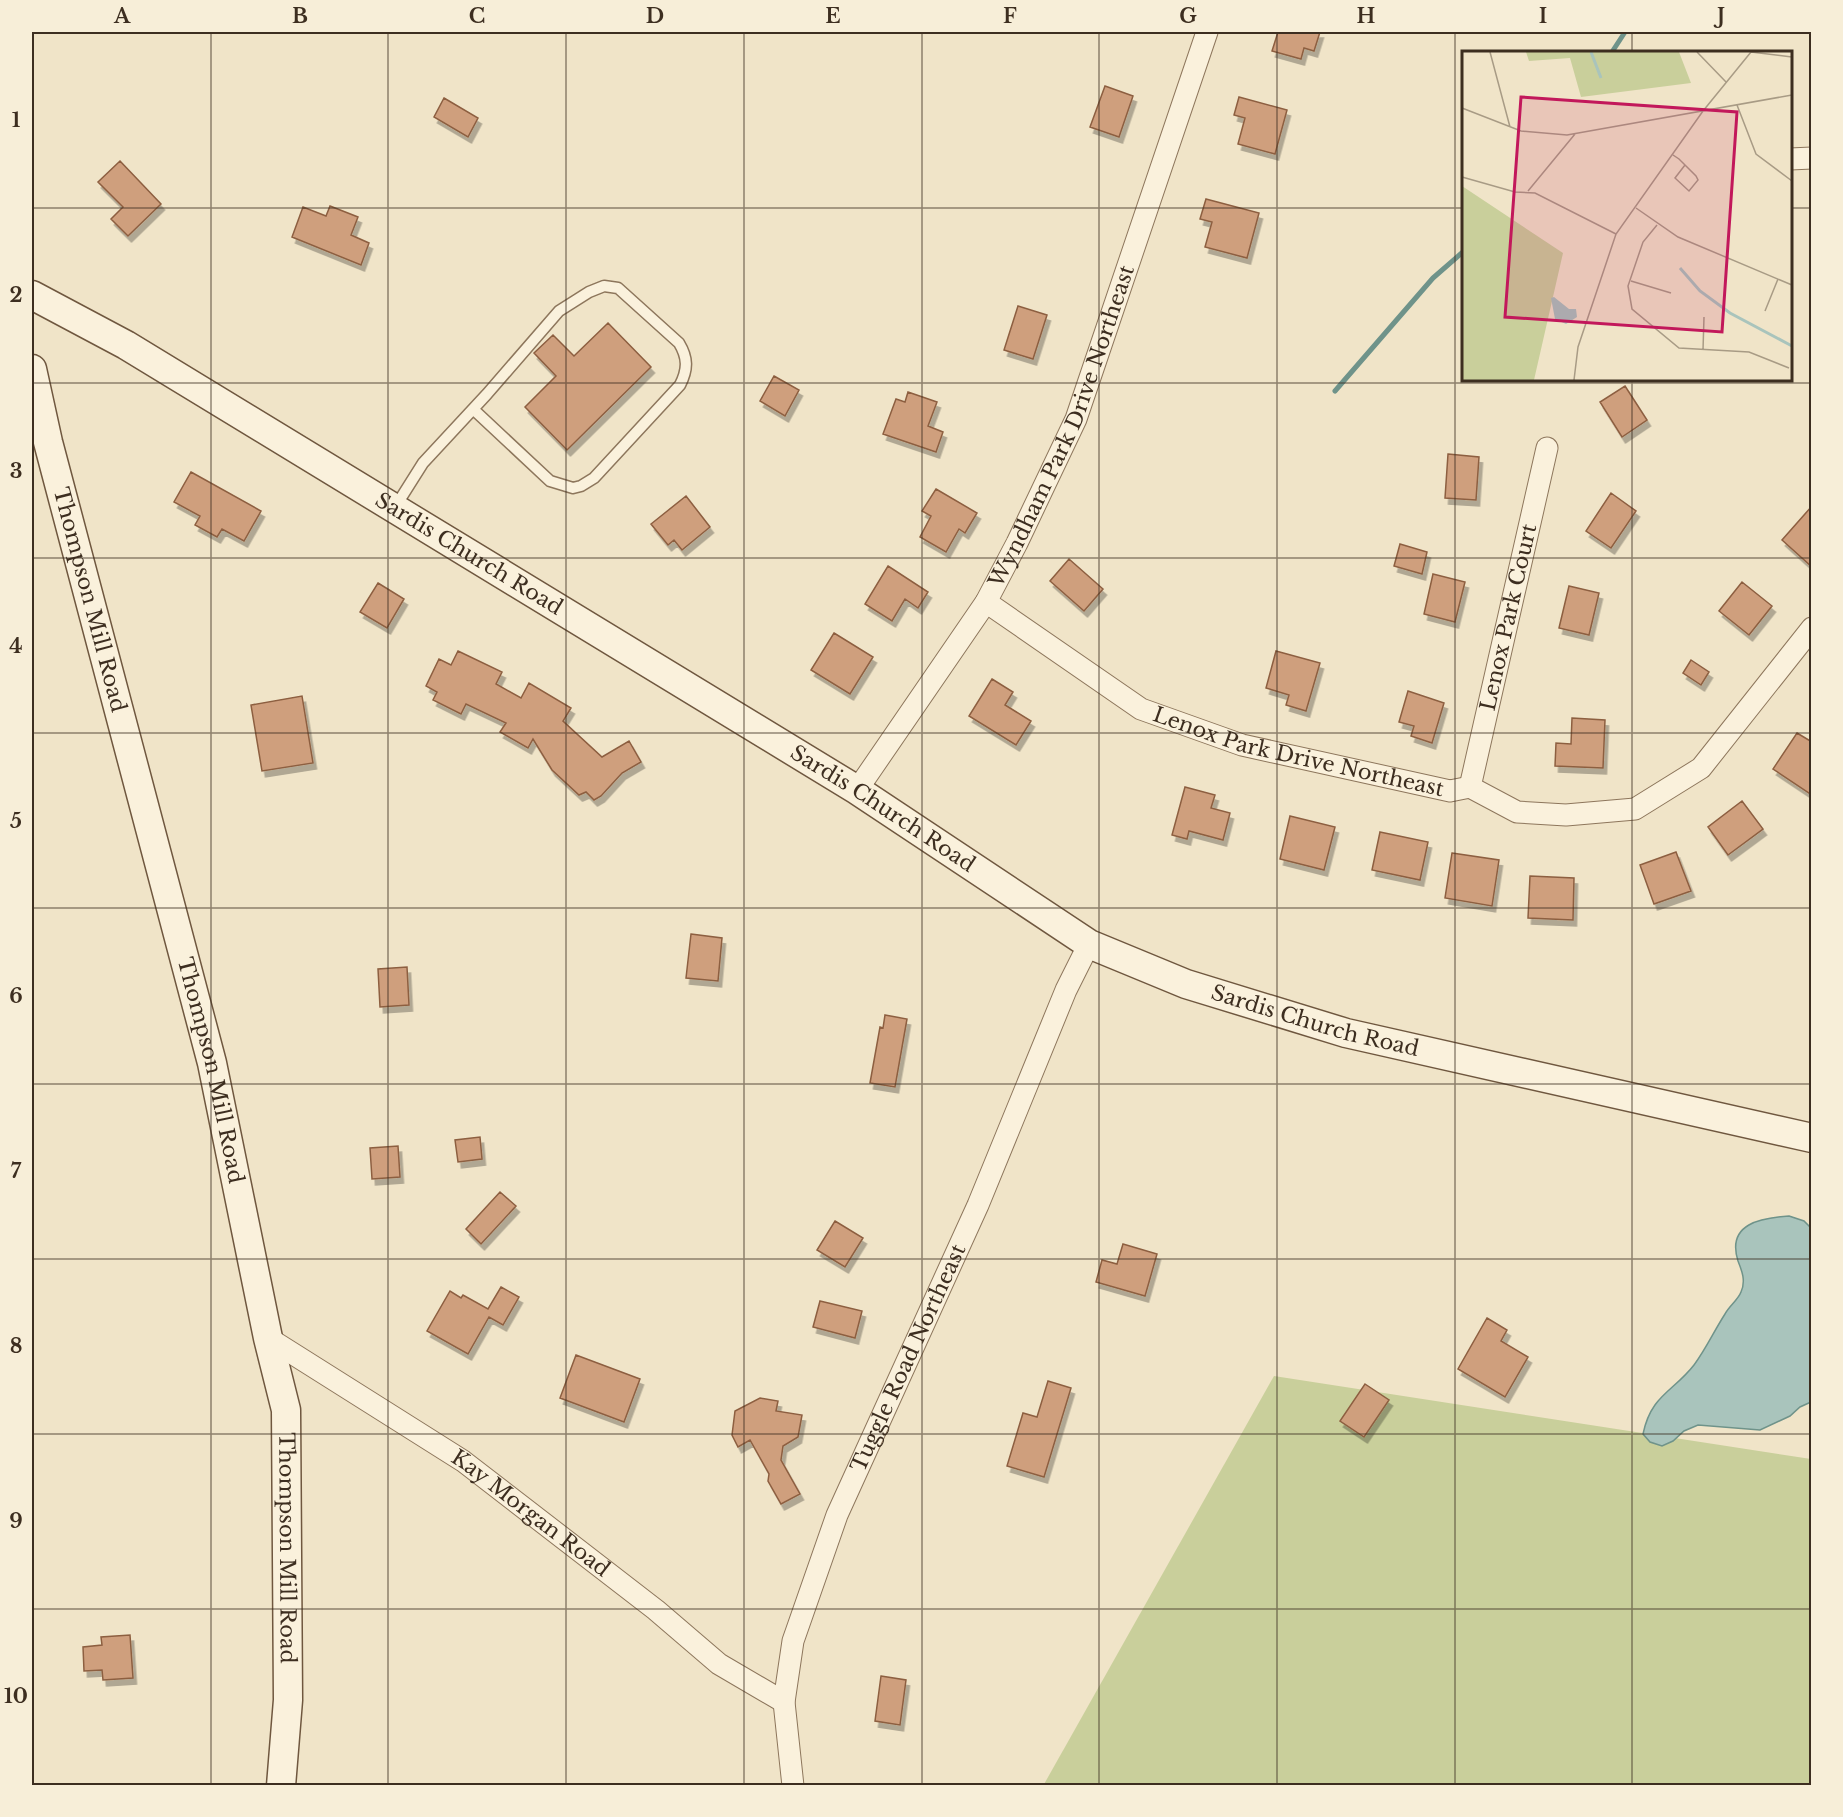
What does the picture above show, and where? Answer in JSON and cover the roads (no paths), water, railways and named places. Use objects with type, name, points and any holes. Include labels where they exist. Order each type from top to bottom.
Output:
[{"type":"street","name":"Wyndham Park Drive Northeast","points":[[857,790],[986,602],[1076,419],[1207,32]]},
{"type":"street","points":[[1792,159],[1812,158]]},
{"type":"street","name":"Sardis Church Road","points":[[32,295],[126,345],[857,790],[1089,944],[1186,984],[1346,1033],[1812,1138]]},
{"type":"street","name":"Thompson Mill Road","points":[[32,369],[48,442],[212,1063],[268,1338],[286,1410],[288,1700],[280,1785]]},
{"type":"street","name":"Lenox Park Court","points":[[1470,787],[1547,448]]},
{"type":"street","name":"Lenox Park Drive Northeast","points":[[986,602],[1141,709],[1242,745],[1450,791],[1470,787],[1517,812],[1566,815],[1635,809],[1701,768],[1812,627]]},
{"type":"street","name":"Tuggle Road Northeast","points":[[793,1785],[784,1702],[793,1641],[837,1515],[978,1205],[1066,990],[1089,944]]},
{"type":"street","name":"Kay Morgan Road","points":[[268,1338],[463,1461],[656,1610],[719,1664],[784,1702]]},
{"type":"lane","points":[[394,509],[423,463],[473,410],[559,311],[589,292],[604,286],[618,288],[679,343],[685,354],[687,364],[680,385],[594,478],[581,486],[573,488],[550,481],[473,410]]},
{"type":"water","points":[[1789,1216],[1804,1221],[1811,1228],[1811,1402],[1800,1407],[1790,1416],[1760,1430],[1698,1425],[1684,1431],[1673,1441],[1662,1446],[1650,1442],[1643,1434],[1651,1411],[1694,1365],[1741,1292],[1743,1276],[1738,1261],[1737,1238],[1749,1225],[1758,1221]]},
{"type":"waterway","points":[[1613,51],[1625,32]]},
{"type":"waterway","points":[[1335,391],[1433,278],[1462,253]]}]
